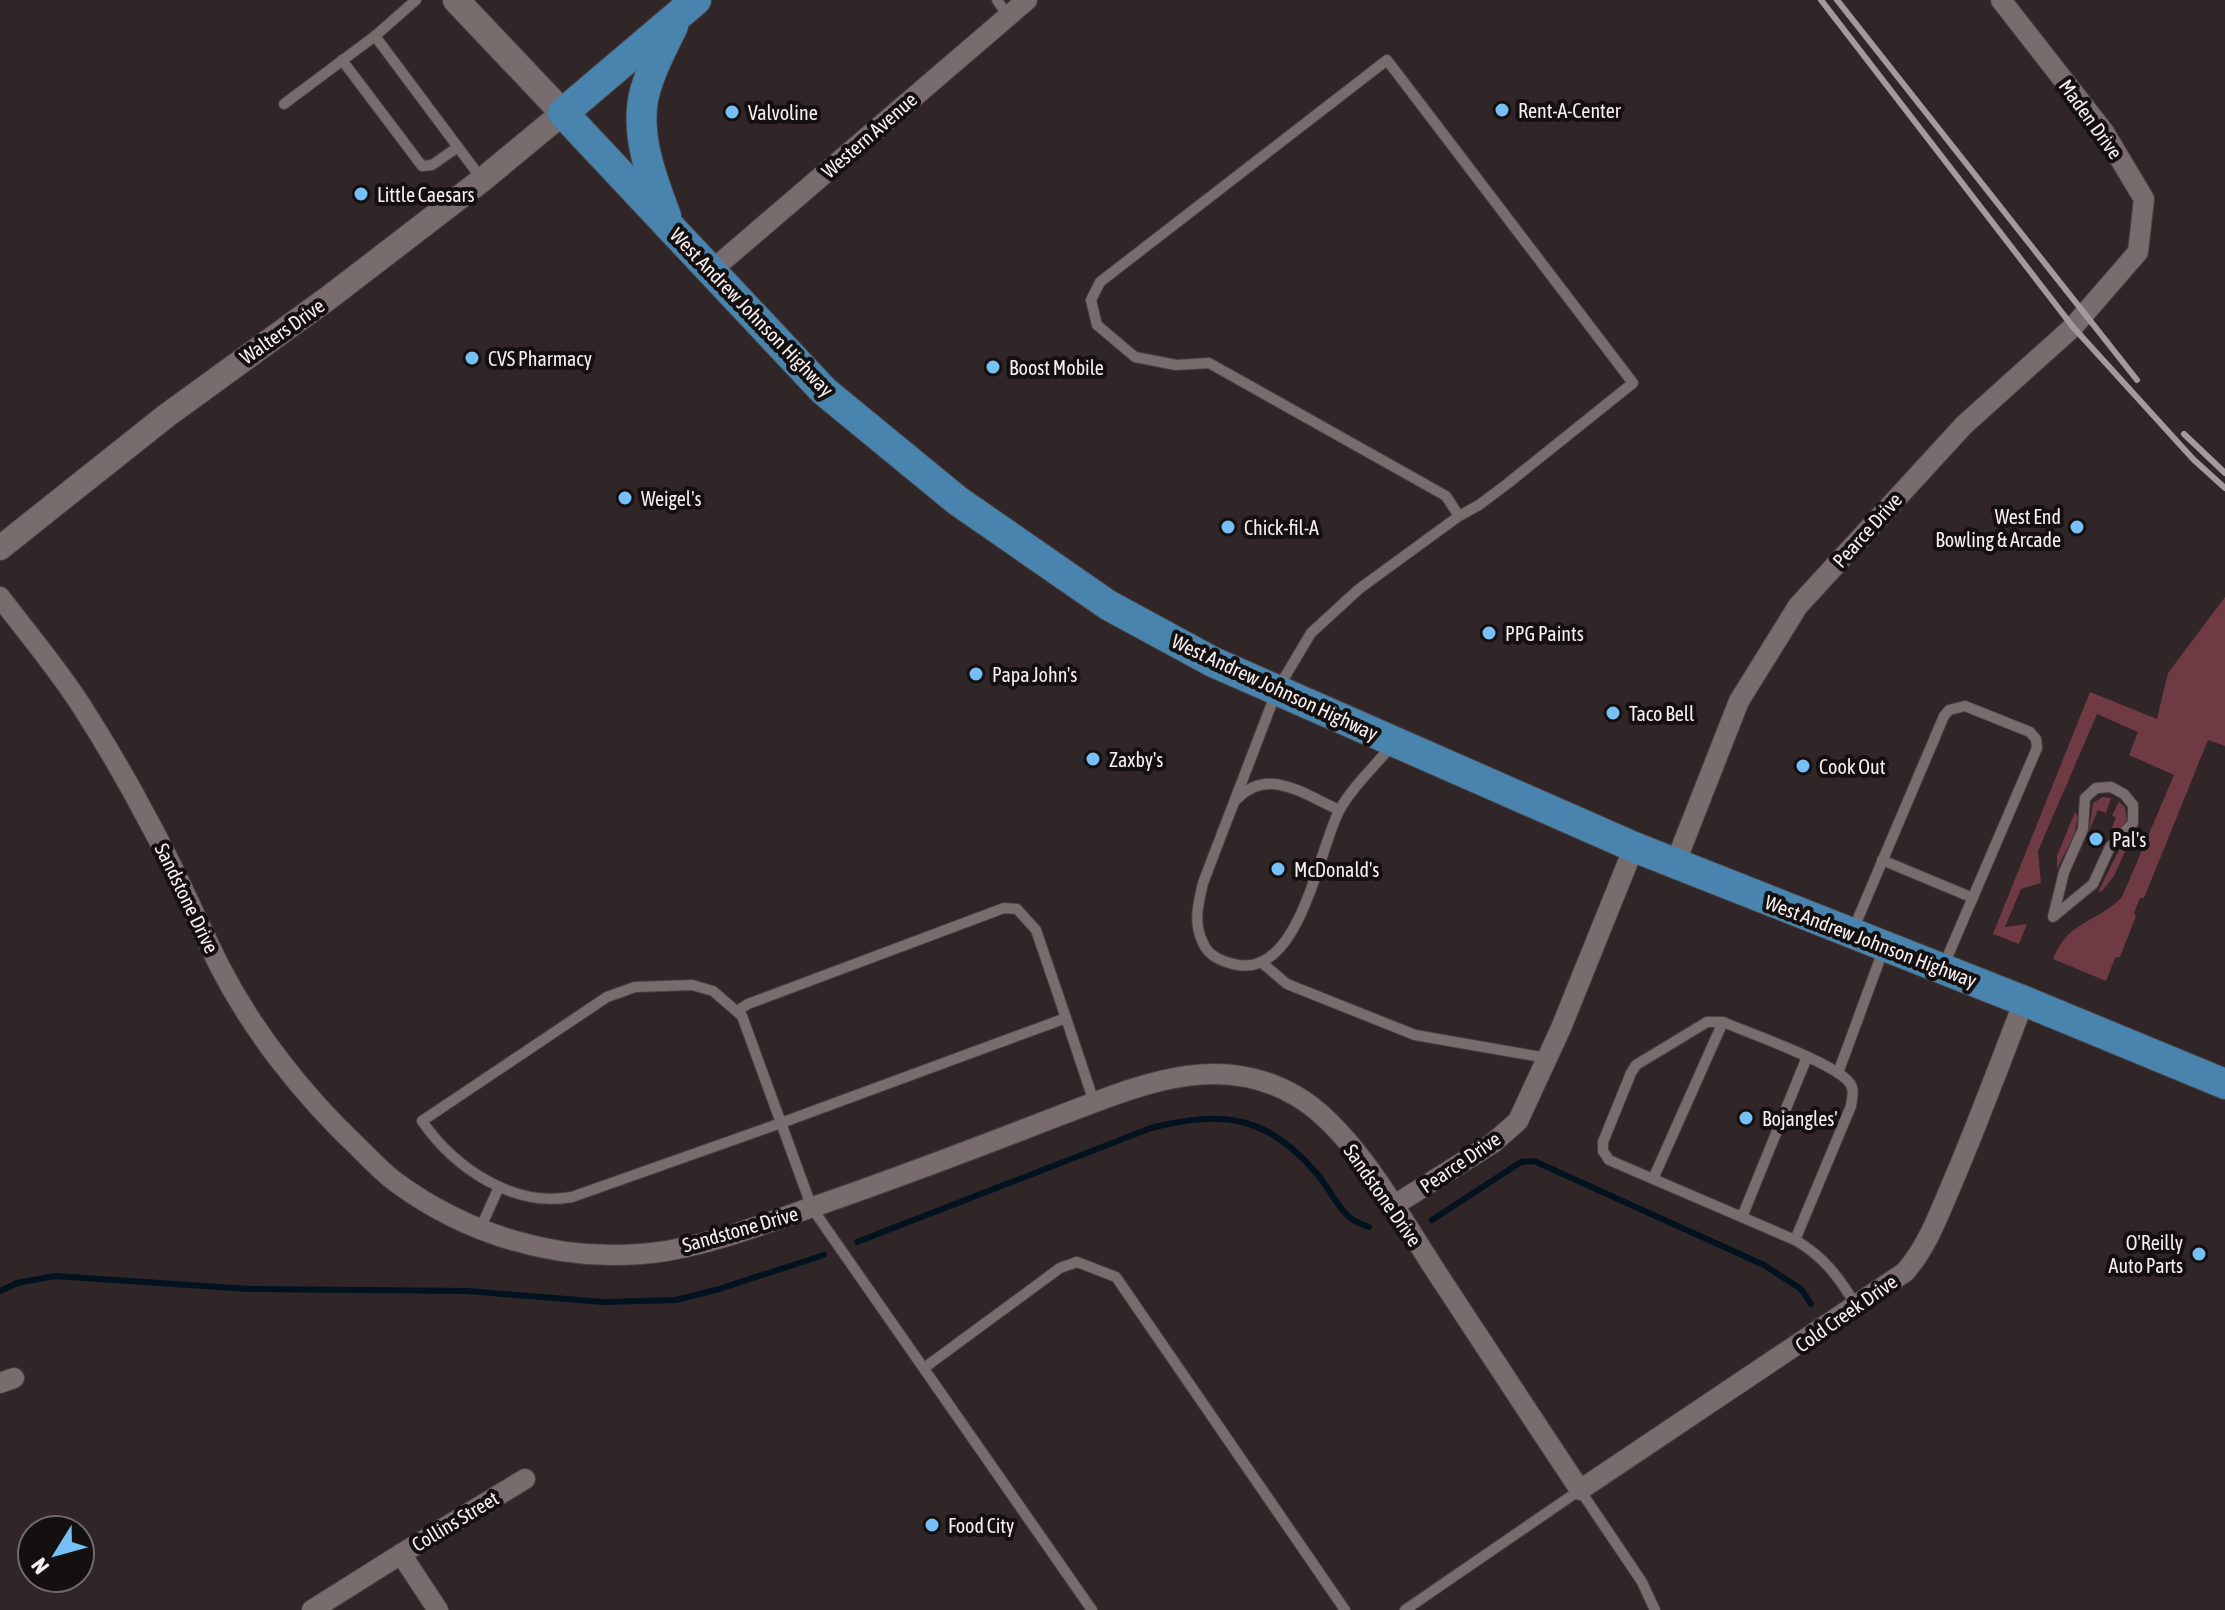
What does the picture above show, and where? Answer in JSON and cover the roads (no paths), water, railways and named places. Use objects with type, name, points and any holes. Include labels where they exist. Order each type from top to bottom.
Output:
[{"type":"main road","name":"West Andrew Johnson Highway","points":[[456,0],[824,391],[958,501],[1108,605],[1213,662],[1634,847],[2225,1084]]},
{"type":"main road","points":[[563,113],[686,9]]},
{"type":"main road","points":[[669,226],[654,185],[644,141],[642,115],[648,81],[686,9]]},
{"type":"street","name":"Western Avenue","points":[[711,271],[1002,8],[1027,0]]},
{"type":"street","name":"Maden Drive","points":[[2001,0],[2104,132],[2144,199],[2138,252]]},
{"type":"street","name":"Walters Drive","points":[[0,548],[166,416],[331,296],[482,180],[563,113]]},
{"type":"street","name":"Pearce Drive","points":[[1675,864],[1739,701],[1798,606],[1964,425],[2073,327],[2138,252]]},
{"type":"street","name":"Sandstone Drive","points":[[0,597],[89,718],[150,823],[222,971],[294,1077],[336,1126],[393,1180],[448,1217],[517,1243],[590,1255],[644,1254],[701,1242],[812,1208],[915,1172],[1133,1087],[1212,1071],[1252,1079],[1295,1094],[1325,1117],[1348,1143],[1580,1490]]},
{"type":"street","name":"Pearce Drive","points":[[1393,1206],[1493,1143],[1518,1121],[1634,847]]},
{"type":"street","name":"Cold Creek Drive","points":[[1580,1490],[1856,1306],[1905,1272],[1917,1259],[1978,1122],[2024,1001]]},
{"type":"street","name":"Collins Street","points":[[438,1610],[401,1554],[525,1479]]},
{"type":"street","points":[[312,1610],[401,1554]]},
{"type":"lane","points":[[284,104],[375,36],[416,0]]},
{"type":"lane","points":[[375,36],[482,180]]},
{"type":"lane","points":[[342,60],[422,166],[432,165],[458,147]]},
{"type":"lane","points":[[1395,742],[1339,810],[1291,936],[1276,954],[1243,966],[1223,962],[1206,950],[1197,930],[1196,913],[1203,883],[1277,690],[1311,633],[1359,589],[1507,484],[1633,383],[1387,60],[1100,282],[1091,300],[1097,325],[1135,357],[1176,365],[1209,363],[1446,496],[1459,516]]},
{"type":"lane","points":[[1852,933],[1944,716],[1949,710],[1965,706],[2030,732],[2036,739],[2037,748],[1943,969]]},
{"type":"lane","points":[[1234,802],[1246,789],[1261,782],[1280,785],[1339,810]]},
{"type":"lane","points":[[2111,787],[2124,794],[2133,805],[2133,823],[2110,847],[2093,884],[2053,917],[2064,872],[2083,829],[2085,798],[2096,788],[2111,787]]},
{"type":"lane","points":[[1882,860],[1973,898]]},
{"type":"lane","points":[[737,1011],[748,1004],[1004,908],[1017,909],[1036,930],[1094,1102]]},
{"type":"lane","points":[[1838,1073],[1884,946]]},
{"type":"lane","points":[[1261,962],[1287,984],[1415,1035],[1547,1058]]},
{"type":"lane","points":[[1066,1018],[781,1123],[572,1197],[558,1199],[521,1194],[485,1180],[438,1143],[422,1121],[607,997],[626,989],[692,985],[713,991],[742,1016],[781,1123],[812,1208],[1092,1610]]},
{"type":"lane","points":[[1795,1240],[1851,1106],[1853,1089],[1847,1080],[1807,1057],[1723,1022],[1707,1022],[1636,1065],[1603,1142],[1603,1151],[1609,1160],[1814,1251],[1840,1278],[1856,1306]]},
{"type":"lane","points":[[1653,1179],[1723,1022]]},
{"type":"lane","points":[[1742,1217],[1807,1057]]},
{"type":"lane","points":[[480,1229],[499,1187]]},
{"type":"lane","points":[[924,1368],[1060,1268],[1077,1262],[1116,1277],[1345,1610]]},
{"type":"lane","points":[[1405,1610],[1580,1490],[1642,1582],[1655,1610]]},
{"type":"waterway","points":[[857,1242],[1151,1128],[1200,1119],[1243,1122],[1281,1140],[1318,1175],[1347,1215],[1369,1227]]},
{"type":"waterway","points":[[1432,1220],[1521,1162],[1534,1161],[1764,1265],[1801,1289],[1811,1304]]},
{"type":"waterway","points":[[0,1291],[17,1283],[55,1276],[249,1289],[468,1291],[603,1302],[676,1300],[824,1255]]},
{"type":"railway","points":[[1821,0],[2073,327],[2193,459],[2225,488]]},
{"type":"railway","points":[[1837,0],[2137,380]]},
{"type":"railway","points":[[2184,434],[2225,473]]},
{"type":"place","name":"Rent-A-Center","points":[[1502,110]]},
{"type":"place","name":"Valvoline","points":[[732,112]]},
{"type":"place","name":"Little Caesars","points":[[361,194]]},
{"type":"place","name":"CVS Pharmacy","points":[[472,358]]},
{"type":"place","name":"Boost Mobile","points":[[993,367]]},
{"type":"place","name":"Weigel's","points":[[625,498]]},
{"type":"place","name":"Chick-fil-A","points":[[1228,527]]},
{"type":"place","name":"West End Bowling & Arcade","points":[[2077,527]]},
{"type":"place","name":"PPG Paints","points":[[1489,633]]},
{"type":"place","name":"Papa John's","points":[[976,674]]},
{"type":"place","name":"Taco Bell","points":[[1613,713]]},
{"type":"place","name":"Zaxby's","points":[[1093,759]]},
{"type":"place","name":"Cook Out","points":[[1803,766]]},
{"type":"place","name":"Pal's","points":[[2096,839]]},
{"type":"place","name":"McDonald's","points":[[1278,869]]},
{"type":"place","name":"Bojangles'","points":[[1746,1118]]},
{"type":"place","name":"O'Reilly Auto Parts","points":[[2199,1254]]},
{"type":"place","name":"Food City","points":[[932,1525]]}]
